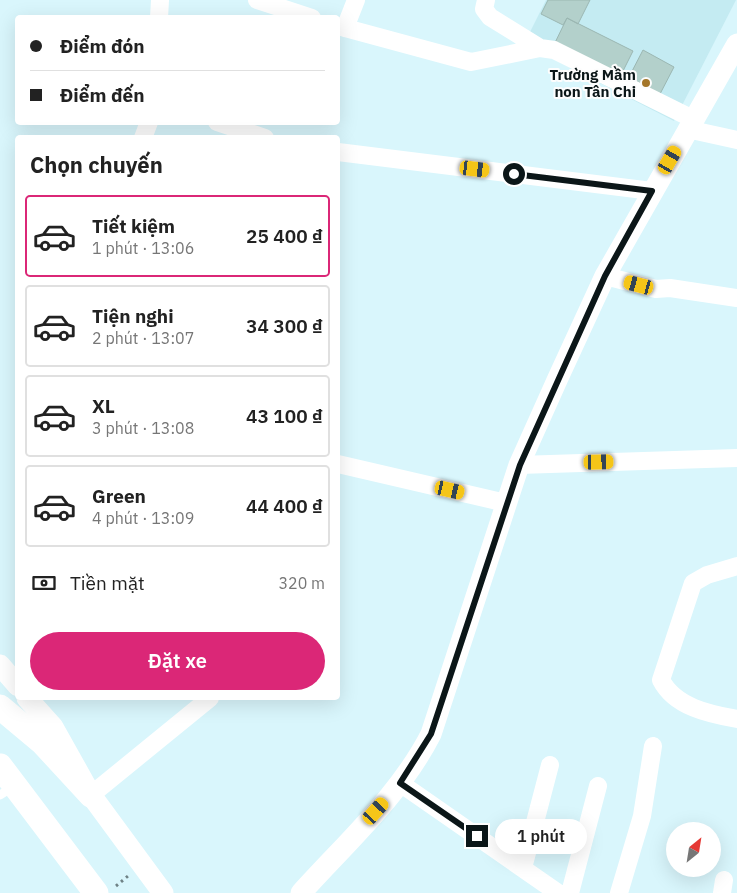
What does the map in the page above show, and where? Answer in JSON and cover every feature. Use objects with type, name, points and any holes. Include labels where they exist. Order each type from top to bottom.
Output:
[{"type":"main road","points":[[0,707],[43,743],[91,795]]},
{"type":"main road","points":[[0,766],[7,790],[105,890]]},
{"type":"street","points":[[159,15],[160,0]]},
{"type":"street","points":[[257,0],[303,15]]},
{"type":"street","points":[[356,0],[341,27],[470,62],[540,48],[554,50],[690,124],[737,140]]},
{"type":"street","points":[[486,0],[484,9],[490,16],[540,48]]},
{"type":"street","points":[[301,893],[400,783],[431,734],[520,465],[605,276],[737,44]]},
{"type":"street","points":[[226,125],[256,135]]},
{"type":"street","points":[[340,152],[652,191]]},
{"type":"street","points":[[605,276],[656,289],[670,288],[737,298]]},
{"type":"street","points":[[520,465],[737,458]]},
{"type":"street","points":[[340,464],[506,503]]},
{"type":"street","points":[[737,566],[699,578],[693,583],[661,680],[666,689],[694,709],[737,719]]},
{"type":"street","points":[[0,666],[15,683]]},
{"type":"street","points":[[29,700],[52,727],[91,795],[140,865],[163,893]]},
{"type":"street","points":[[91,795],[208,700]]},
{"type":"street","points":[[619,893],[642,816],[654,746]]},
{"type":"street","points":[[523,868],[550,765]]},
{"type":"street","points":[[400,783],[558,893]]},
{"type":"street","points":[[570,893],[598,786]]},
{"type":"path","points":[[105,890],[140,865]]},
{"type":"shaded area","name":"Trường Mầm non Tân Chi","points":[[546,0],[736,0],[674,121],[524,44]]},
{"type":"building","points":[[548,0],[590,0],[578,24],[567,18],[563,25],[541,14]]},
{"type":"building","points":[[567,18],[633,51],[616,85],[550,53]]},
{"type":"building","points":[[643,50],[674,67],[660,94],[629,77]]},
{"type":"place","name":"Trường Mầm non Tân Chi","points":[[646,83]]},
{"type":"route","points":[[477,836],[400,783],[424,748],[431,734],[520,465],[605,276],[652,191],[514,174]]}]
